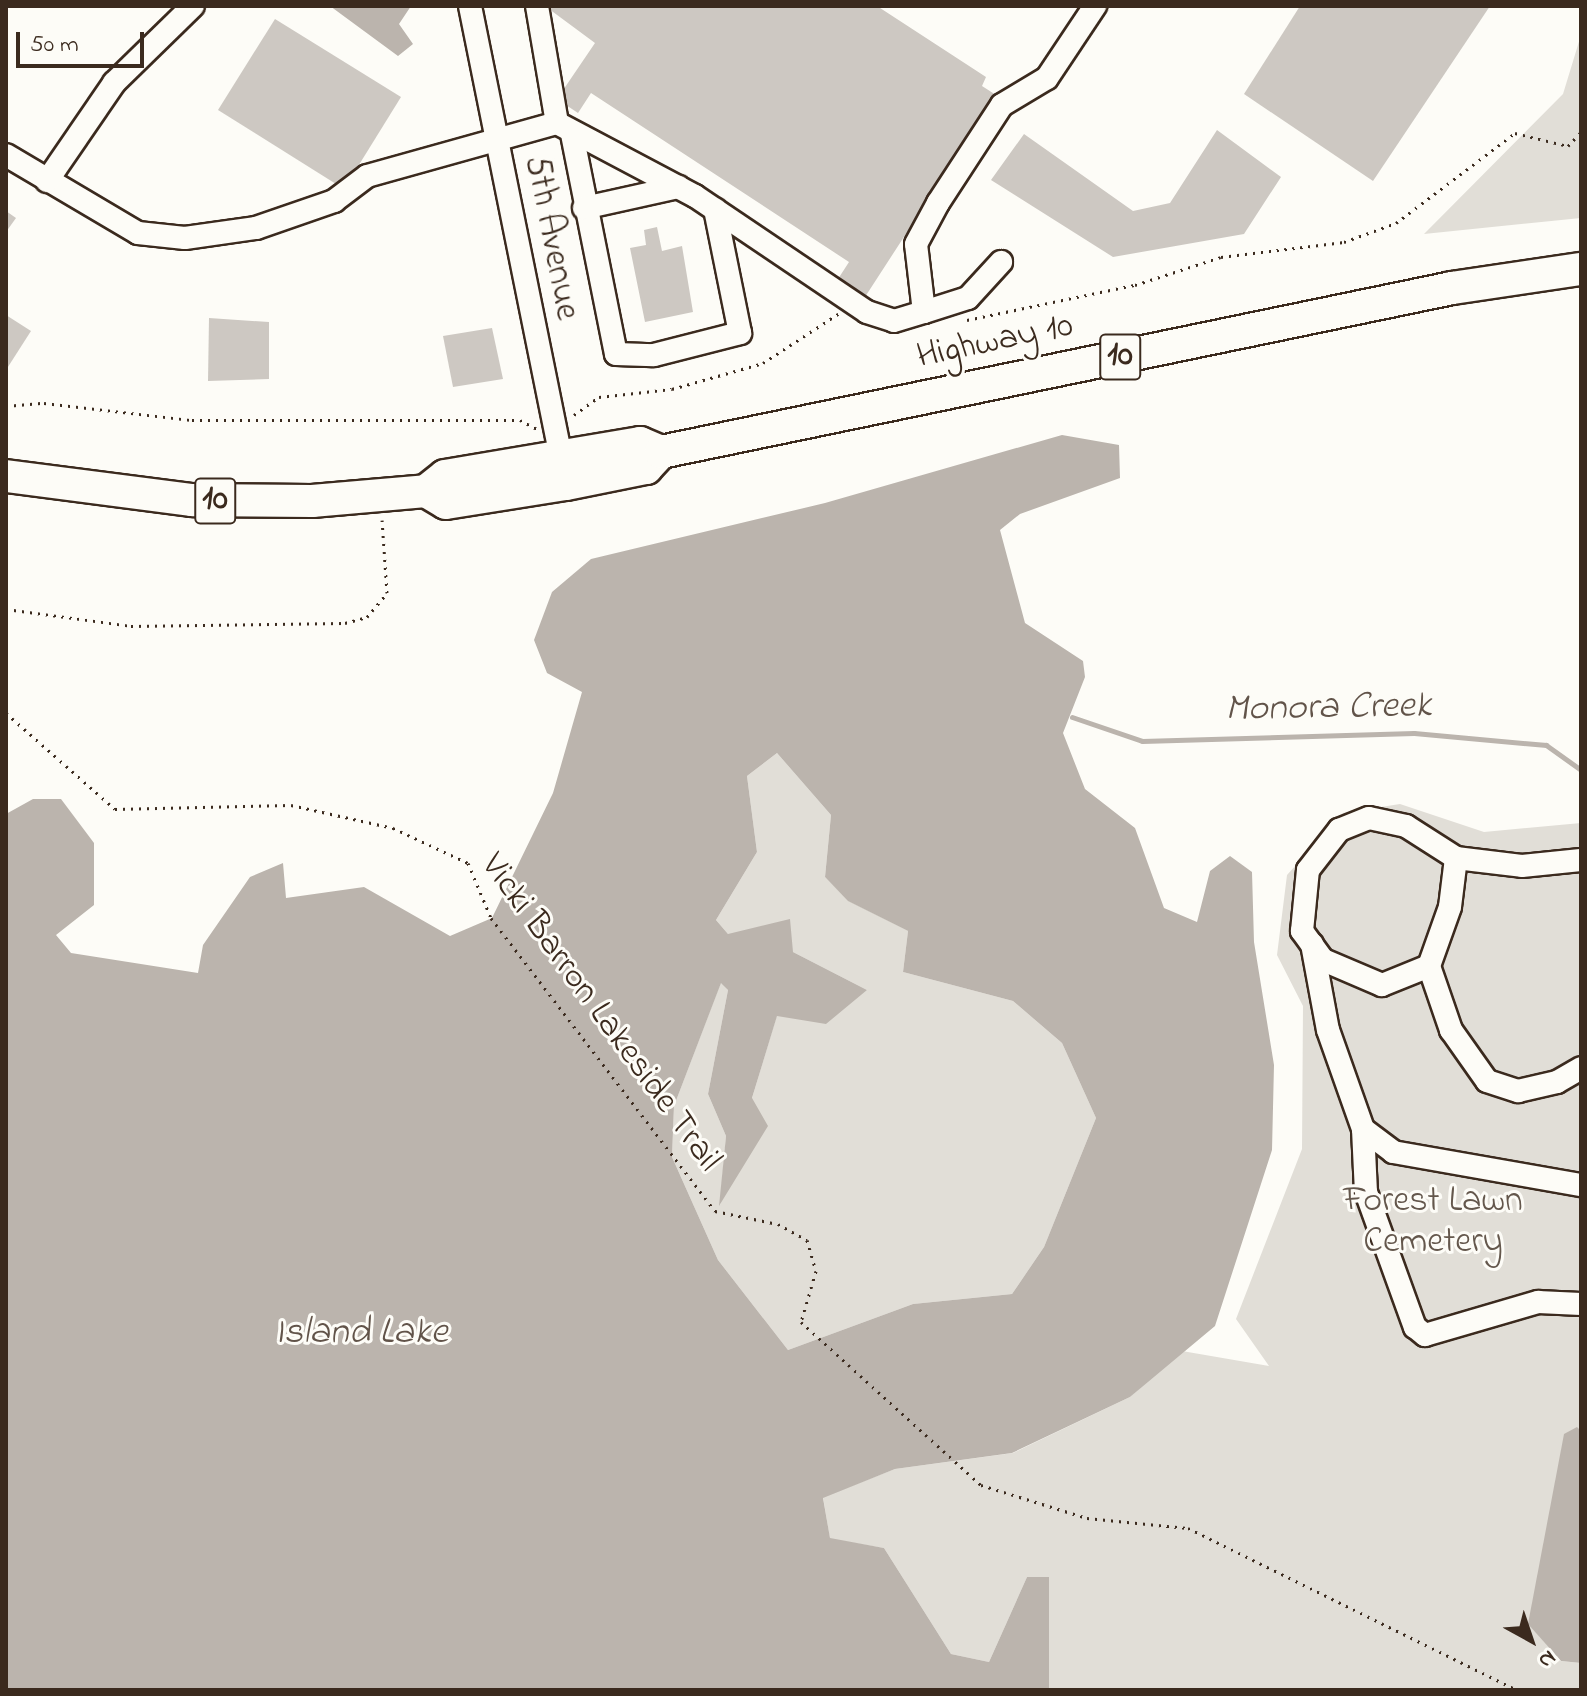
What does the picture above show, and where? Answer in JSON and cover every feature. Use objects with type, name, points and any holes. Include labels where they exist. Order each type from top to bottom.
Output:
[{"type":"highway","name":"Highway 10","points":[[6,476],[192,500],[381,496],[426,491],[445,476],[564,470],[640,443],[661,452],[1452,288],[1581,269]]},
{"type":"street","points":[[47,181],[114,83],[193,6]]},
{"type":"street","name":"5th Avenue","points":[[470,6],[564,470]]},
{"type":"street","points":[[537,6],[616,354],[654,355],[740,333],[715,209]]},
{"type":"street","points":[[924,312],[916,244],[938,203],[1002,105],[1047,78],[1095,6]]},
{"type":"street","points":[[6,155],[138,233],[185,238],[256,228],[334,201],[367,176],[496,138],[564,128],[679,187],[867,312],[894,321],[968,298],[1001,262]]},
{"type":"street","points":[[584,208],[679,187]]},
{"type":"street","points":[[1429,966],[1382,985],[1323,960],[1302,931],[1308,870],[1339,830],[1369,818],[1406,826],[1456,858],[1522,866],[1581,860]]},
{"type":"street","points":[[1456,858],[1450,907],[1429,966],[1451,1030],[1487,1081],[1518,1091],[1557,1082],[1581,1068]]},
{"type":"street","points":[[1312,944],[1328,1030],[1363,1129],[1366,1192],[1415,1327],[1425,1335],[1538,1302],[1581,1304]]},
{"type":"street","points":[[1363,1129],[1393,1152],[1581,1185]]},
{"type":"path","points":[[962,321],[1135,285],[1221,257],[1344,242],[1396,223],[1515,133],[1568,146],[1581,132]]},
{"type":"path","points":[[6,406],[44,403],[192,420],[520,420],[539,430],[599,397],[672,389],[763,363],[833,316],[854,317]]},
{"type":"path","points":[[6,609],[131,626],[291,626],[367,617],[387,593],[381,496]]},
{"type":"path","name":"Vicki Barron Lakeside Trail","points":[[6,713],[115,809],[291,805],[393,828],[468,863],[491,918],[715,1211],[778,1224],[807,1240],[816,1271],[801,1322],[981,1485],[1087,1518],[1188,1528],[1517,1690]]},
{"type":"green space","points":[[1581,35],[1581,218],[1424,234],[1563,94]]},
{"type":"green space","points":[[777,753],[831,815],[825,877],[849,901],[908,931],[903,972],[1013,1001],[1062,1043],[1096,1118],[1044,1247],[1012,1294],[913,1304],[788,1350],[718,1260],[672,1157],[674,1106],[721,982],[728,990],[708,1094],[726,1136],[720,1205],[777,1015],[867,990],[793,952],[728,934],[716,920],[757,852],[747,776]]},
{"type":"green space","name":"Forest Lawn Cemetery","points":[[1400,804],[1484,832],[1581,823],[1581,1431],[1560,1661],[1581,1663],[1581,1690],[1049,1690],[1049,1577],[1027,1577],[989,1662],[951,1654],[884,1548],[830,1539],[823,1497],[895,1469],[1013,1453],[1130,1397],[1182,1351],[1269,1366],[1236,1319],[1302,1149],[1303,1006],[1277,955],[1287,875],[1343,813]]},
{"type":"water","points":[[330,6],[411,6],[399,24],[413,44],[398,56]]},
{"type":"water","name":"Island Lake","points":[[1062,435],[1119,445],[1120,478],[1020,514],[1000,530],[1025,623],[1083,661],[1085,677],[1063,733],[1085,789],[1135,828],[1164,908],[1197,922],[1210,871],[1230,856],[1252,872],[1254,942],[1274,1065],[1272,1150],[1215,1326],[1130,1397],[1012,1453],[895,1469],[823,1498],[830,1538],[884,1548],[951,1654],[989,1662],[1027,1577],[1049,1577],[1049,1690],[6,1690],[6,814],[33,799],[61,799],[94,843],[94,905],[56,935],[71,953],[198,973],[203,945],[250,877],[283,863],[286,898],[364,887],[450,936],[492,918],[553,793],[582,692],[547,673],[534,640],[552,592],[591,559],[825,503]],"holes":[[[777,753],[831,815],[825,877],[848,901],[908,931],[903,972],[1013,1001],[1062,1043],[1096,1118],[1044,1247],[1012,1294],[913,1304],[788,1350],[718,1260],[672,1157],[674,1106],[721,983],[728,990],[708,1094],[726,1136],[719,1206],[768,1126],[752,1098],[777,1016],[826,1024],[867,990],[793,952],[790,919],[728,934],[716,920],[757,852],[747,776]]]},
{"type":"water","points":[[1577,1427],[1581,1431],[1581,1663],[1561,1661],[1528,1624],[1564,1434]]},
{"type":"building","points":[[545,6],[877,6],[986,77],[982,86],[996,95],[865,297],[838,279],[849,262],[591,93],[578,113],[557,99],[595,43]]},
{"type":"building","points":[[1300,6],[1490,6],[1373,181],[1244,94]]},
{"type":"building","points":[[275,19],[401,97],[344,189],[218,110]]},
{"type":"building","points":[[1217,130],[1281,177],[1244,234],[1113,257],[991,180],[1024,134],[1133,211],[1170,203]]},
{"type":"building","points":[[6,211],[16,218],[6,232]]},
{"type":"building","points":[[657,227],[662,251],[682,246],[693,312],[645,322],[630,248],[646,245],[644,230]]},
{"type":"building","points":[[6,315],[31,331],[6,370]]},
{"type":"building","points":[[209,318],[269,322],[269,379],[208,381]]},
{"type":"building","points":[[492,328],[503,379],[453,387],[443,336]]},
{"type":"waterway","name":"Monora Creek","points":[[1072,717],[1142,741],[1414,733],[1546,745],[1581,770]]}]
